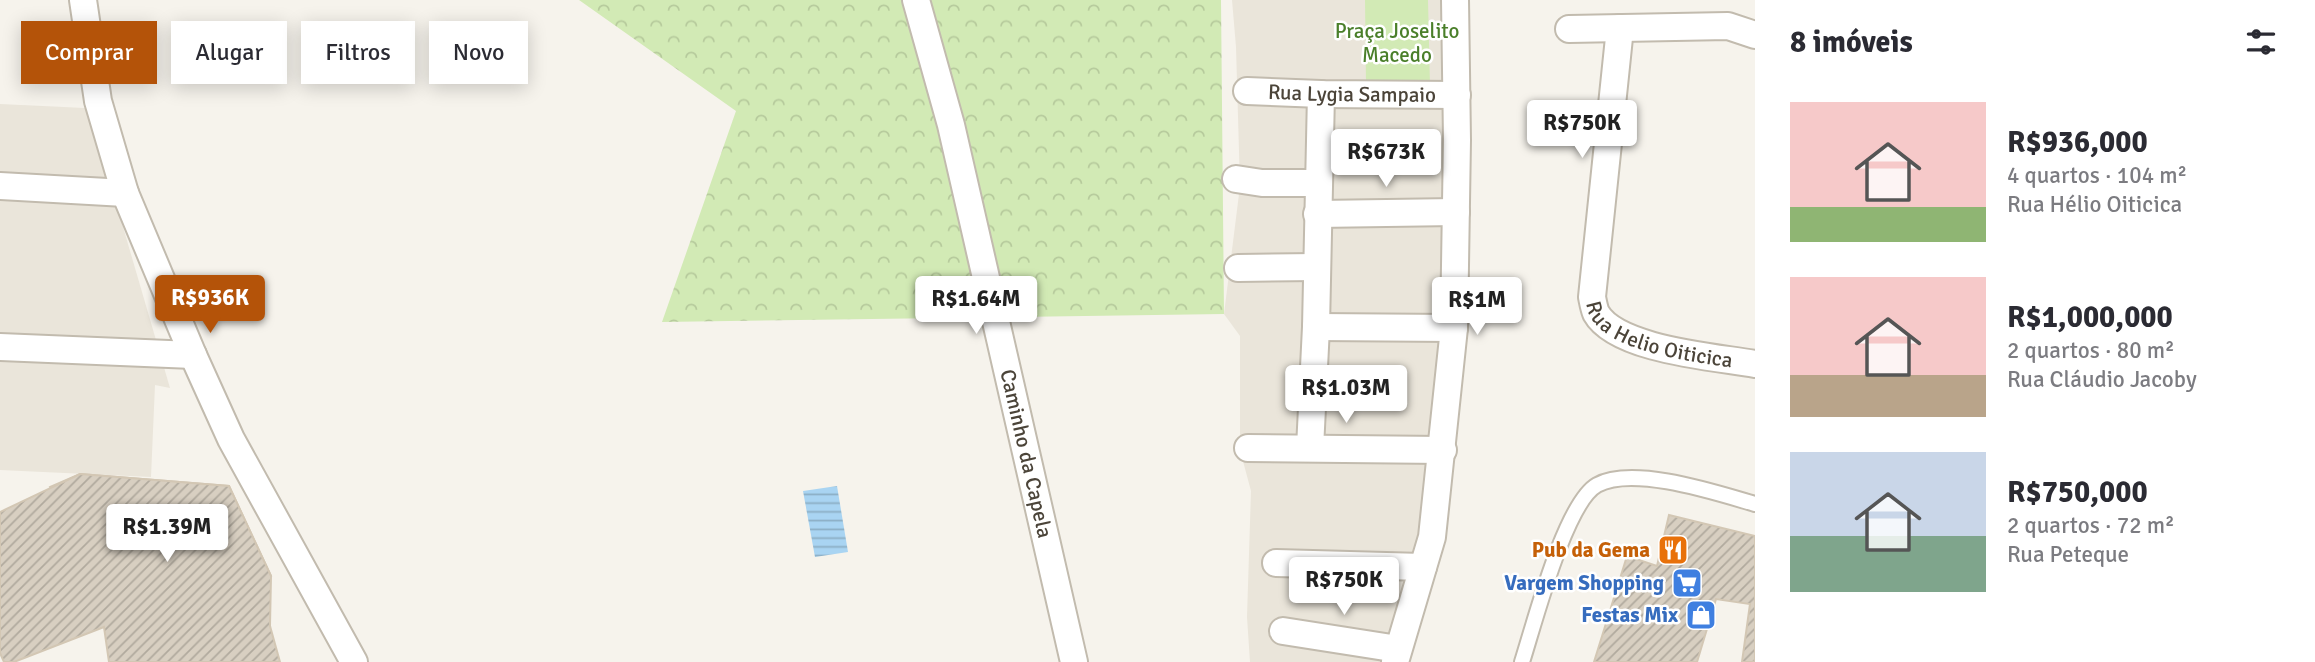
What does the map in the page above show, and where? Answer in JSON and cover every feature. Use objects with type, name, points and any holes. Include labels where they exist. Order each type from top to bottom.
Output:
[{"type":"street","points":[[83,0],[98,101],[125,193],[231,439],[354,662]]},
{"type":"street","name":"Caminho da Capela","points":[[916,0],[951,125],[1074,662]]},
{"type":"street","points":[[1283,631],[1396,655],[1432,537],[1454,328],[1457,95],[1455,0]]},
{"type":"street","points":[[1569,29],[1728,26],[1755,35]]},
{"type":"street","name":"Rua Helio Oiticica","points":[[1620,28],[1592,297],[1596,313],[1626,336],[1653,347],[1755,364]]},
{"type":"street","name":"Rua Lygia Sampaio","points":[[1247,91],[1457,95]]},
{"type":"street","points":[[1310,447],[1316,327],[1321,94]]},
{"type":"street","points":[[1236,178],[1262,183],[1318,183]]},
{"type":"street","points":[[0,186],[125,193]]},
{"type":"street","points":[[1317,214],[1456,212]]},
{"type":"street","points":[[1238,268],[1317,267]]},
{"type":"street","points":[[1316,327],[1454,328]]},
{"type":"street","points":[[0,347],[193,355]]},
{"type":"street","points":[[1248,448],[1443,450]]},
{"type":"street","points":[[1276,562],[1423,567]]},
{"type":"lane","points":[[1522,662],[1568,526],[1580,501],[1596,486],[1614,480],[1649,479],[1694,487],[1755,504]]},
{"type":"shaded area","points":[[1232,0],[1444,0],[1452,443],[1401,662],[1250,662],[1247,617],[1251,491],[1240,450],[1240,336],[1224,314],[1240,186]]},
{"type":"shaded area","points":[[0,104],[85,108],[93,124],[170,388],[155,385],[151,477],[0,470]]},
{"type":"green space","points":[[579,0],[1221,0],[1224,314],[662,322],[736,111]]},
{"type":"green space","name":"Praça Joselito Macedo","points":[[1365,0],[1428,0],[1430,86],[1366,85]]},
{"type":"water","points":[[837,486],[848,552],[815,557],[803,491]]},
{"type":"building","points":[[80,474],[229,486],[271,576],[260,584],[270,626],[192,662],[126,662],[50,487]]},
{"type":"building","points":[[80,474],[229,486],[271,576],[270,626],[280,662],[109,662],[104,627],[14,662],[4,662],[0,653],[0,512]]},
{"type":"building","name":"Vargem Shopping","points":[[1669,515],[1755,536],[1755,662],[1742,662],[1750,604],[1716,599],[1697,662],[1594,662],[1627,556],[1657,566]]},
{"type":"place","name":"Pub da Gema","points":[[1673,550]]},
{"type":"place","name":"Vargem Shopping","points":[[1687,583]]},
{"type":"place","name":"Festas Mix","points":[[1701,615]]}]
